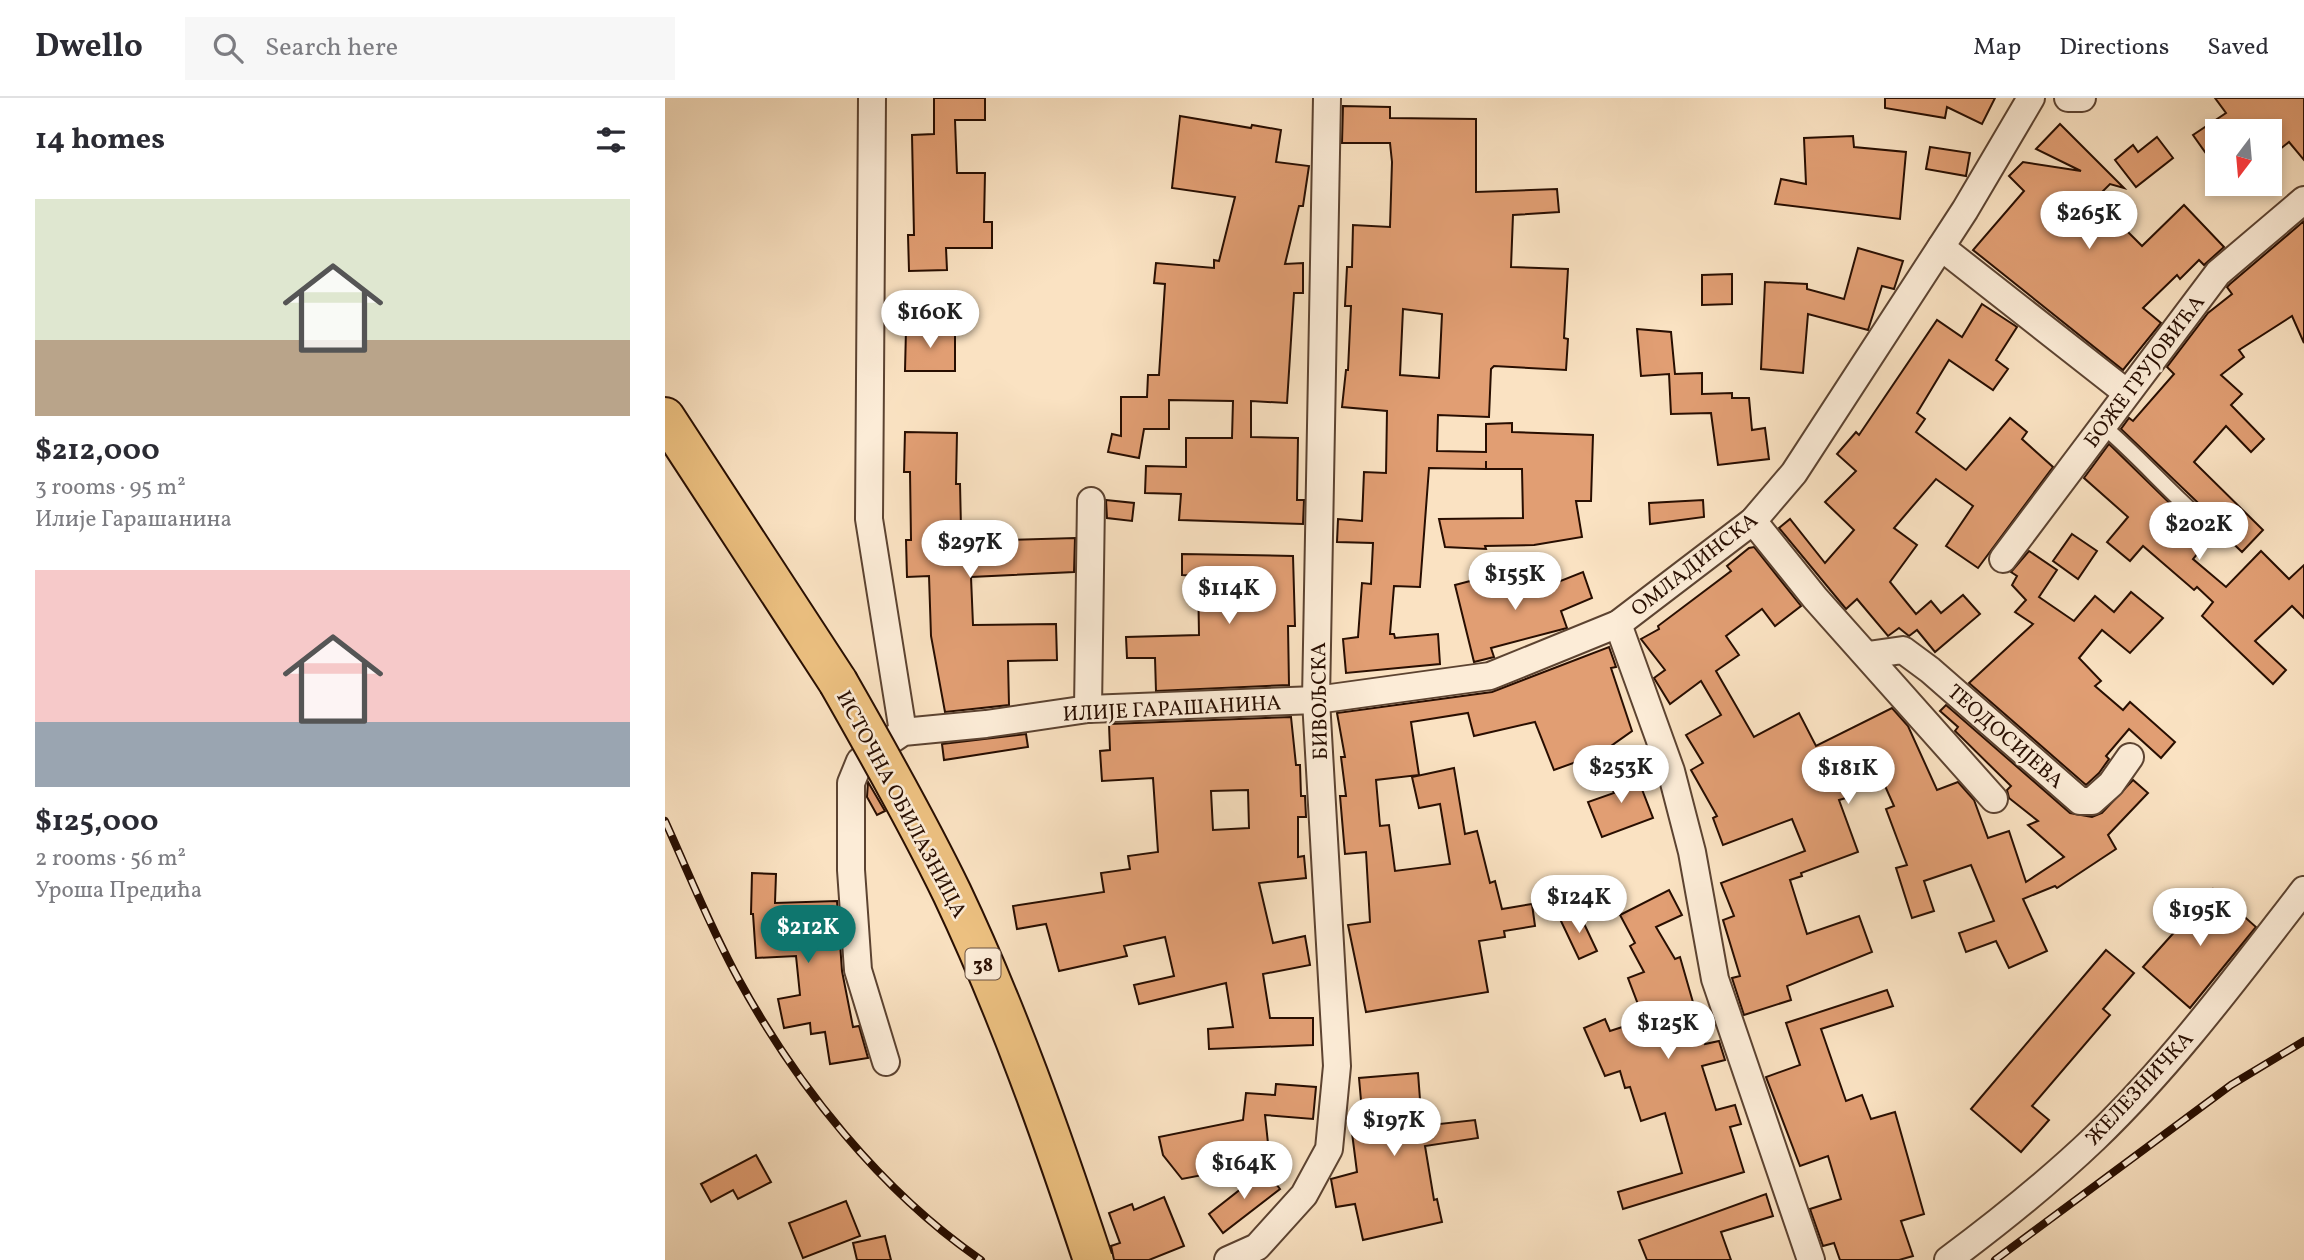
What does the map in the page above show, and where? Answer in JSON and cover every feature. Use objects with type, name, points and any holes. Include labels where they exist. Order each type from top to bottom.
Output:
[{"type":"main road","name":"ИСТОЧНА ОБИЛАЗНИЦА","points":[[665,417],[838,682],[921,829],[972,940],[1027,1073],[1093,1260]]},
{"type":"street","points":[[871,98],[869,520],[903,732]]},
{"type":"street","name":"БИВОЉСКА","points":[[1228,1260],[1257,1247],[1304,1195],[1329,1149],[1338,1066],[1316,701],[1327,98]]},
{"type":"street","name":"ОМЛАДИНСКА","points":[[1316,701],[1490,676],[1618,624],[1752,520],[1794,473],[1941,247],[2031,98]]},
{"type":"street","points":[[2068,98],[2082,98]]},
{"type":"street","name":"БОЖЕ ГРУЈОВИЋА","points":[[2003,559],[2218,273],[2304,200]]},
{"type":"street","points":[[1941,247],[2127,393]]},
{"type":"street","points":[[1088,709],[1091,501]]},
{"type":"street","name":"ТЕОДОСИЈЕВА","points":[[1752,520],[1815,598],[1868,654],[1994,799]]},
{"type":"street","points":[[1618,624],[1671,771],[1692,852],[1715,979],[1811,1260]]},
{"type":"street","name":"ТЕОДОСИЈЕВА","points":[[1868,654],[1903,650],[1930,670],[2080,801],[2092,801],[2111,783],[2130,757]]},
{"type":"street","name":"ИЛИЈЕ ГАРАШАНИНА","points":[[886,1062],[859,970],[851,870],[851,783],[860,761],[903,732],[986,724],[1088,709],[1316,701]]},
{"type":"street","name":"ЖЕЛЕЗНИЧКА","points":[[1948,1260],[1999,1222],[2095,1138],[2189,1037],[2304,890]]},
{"type":"lane","points":[[2103,426],[2142,459],[2171,495],[2211,528]]},
{"type":"building","points":[[934,98],[985,98],[985,120],[955,120],[957,173],[985,173],[984,222],[992,222],[992,248],[946,248],[947,270],[909,271],[908,235],[914,235],[912,135],[934,134]]},
{"type":"building","points":[[1885,98],[1995,98],[1982,124],[1947,107],[1945,118],[1885,108]]},
{"type":"building","points":[[2215,98],[2304,98],[2304,160],[2289,142],[2282,148],[2282,119],[2217,119],[2226,113]]},
{"type":"building","points":[[1343,106],[1390,107],[1390,118],[1476,119],[1476,192],[1557,189],[1559,212],[1513,215],[1511,267],[1568,269],[1564,338],[1568,339],[1566,370],[1494,366],[1491,369],[1489,417],[1438,415],[1437,451],[1486,452],[1486,424],[1512,423],[1512,432],[1593,435],[1591,501],[1576,501],[1582,537],[1534,545],[1485,546],[1486,549],[1445,547],[1439,519],[1523,518],[1522,469],[1429,468],[1420,587],[1394,586],[1390,634],[1394,634],[1395,638],[1438,634],[1440,664],[1346,673],[1343,639],[1358,637],[1362,583],[1371,584],[1373,543],[1337,542],[1338,519],[1362,521],[1364,472],[1386,473],[1387,411],[1342,407],[1348,370],[1351,306],[1345,306],[1347,267],[1352,267],[1353,225],[1390,227],[1392,162],[1390,143],[1342,143]],"holes":[[[1403,309],[1442,314],[1439,378],[1400,375]]]},
{"type":"building","points":[[1180,116],[1251,128],[1252,125],[1281,130],[1276,162],[1309,166],[1303,206],[1299,206],[1285,264],[1303,263],[1303,293],[1294,293],[1287,403],[1251,401],[1251,437],[1298,438],[1297,500],[1304,500],[1303,524],[1179,520],[1181,494],[1145,493],[1146,466],[1186,467],[1186,438],[1232,438],[1233,401],[1169,400],[1169,429],[1144,429],[1139,458],[1108,452],[1112,434],[1121,436],[1121,397],[1147,397],[1148,375],[1159,375],[1165,284],[1154,283],[1156,263],[1214,268],[1214,260],[1219,261],[1235,197],[1172,188]]},
{"type":"building","points":[[2060,124],[2124,188],[2110,184],[2095,199],[2142,246],[2184,205],[2224,247],[2204,265],[2199,260],[2180,279],[2177,275],[2143,308],[2161,323],[2123,370],[1973,250],[2024,191],[2009,176],[2023,162],[2081,171],[2036,149]]},
{"type":"building","points":[[2205,127],[2205,152],[2193,135]]},
{"type":"building","points":[[1853,136],[1854,147],[1906,152],[1900,219],[1775,204],[1781,179],[1806,184],[1804,138]]},
{"type":"building","points":[[2157,137],[2173,158],[2136,187],[2115,160],[2133,145],[2138,152]]},
{"type":"building","points":[[1930,147],[1970,153],[1966,176],[1926,169]]},
{"type":"building","points":[[2304,221],[2304,343],[2292,316],[2239,350],[2244,357],[2221,375],[2242,394],[2231,405],[2264,439],[2251,452],[2226,426],[2194,462],[2263,530],[2242,552],[2220,531],[2217,521],[2121,429],[2129,418],[2133,421],[2174,374],[2167,367],[2208,313],[2232,294],[2227,287]]},
{"type":"building","points":[[1858,248],[1903,261],[1894,289],[1882,286],[1868,330],[1808,314],[1803,373],[1761,369],[1765,282],[1807,284],[1807,289],[1844,299]]},
{"type":"building","points":[[1732,274],[1732,304],[1702,305],[1702,275]]},
{"type":"building","points":[[1982,304],[2017,327],[1996,360],[2008,369],[1993,390],[1949,360],[1917,413],[1925,419],[1916,432],[1966,470],[2010,418],[2027,432],[2022,439],[2053,467],[1978,568],[1946,546],[1973,506],[1936,479],[1894,528],[1917,545],[1890,582],[1916,614],[1931,601],[1941,613],[1963,595],[1980,614],[1935,652],[1917,630],[1909,636],[1899,628],[1888,636],[1857,599],[1846,609],[1779,528],[1790,519],[1825,563],[1854,530],[1825,502],[1856,471],[1837,454],[1856,432],[1859,435],[1937,320],[1962,337]]},
{"type":"building","points":[[906,329],[955,330],[955,371],[905,371]]},
{"type":"building","points":[[1637,329],[1671,332],[1675,374],[1702,373],[1702,394],[1732,393],[1732,398],[1749,398],[1752,430],[1765,428],[1769,459],[1718,465],[1711,413],[1671,414],[1669,374],[1641,376]]},
{"type":"building","points":[[905,432],[957,433],[956,484],[960,484],[961,528],[1005,525],[1006,540],[1075,538],[1074,572],[971,577],[973,625],[1056,624],[1057,660],[1008,661],[1009,705],[945,712],[931,636],[929,576],[907,577],[906,540],[911,540],[910,472],[904,472]]},
{"type":"building","points":[[2109,444],[2190,523],[2211,537],[2193,559],[2226,587],[2261,551],[2289,579],[2304,565],[2304,618],[2292,606],[2255,641],[2286,670],[2273,684],[2202,616],[2213,602],[2197,587],[2194,590],[2143,546],[2130,561],[2107,542],[2128,517],[2084,478]]},
{"type":"building","points":[[1106,500],[1134,503],[1132,521],[1107,518]]},
{"type":"building","points":[[1703,500],[1704,517],[1650,524],[1649,503]]},
{"type":"building","points":[[2072,534],[2097,551],[2078,579],[2053,561]]},
{"type":"building","points":[[1754,547],[1801,606],[1775,626],[1762,609],[1726,636],[1739,655],[1716,671],[1754,737],[1799,713],[1816,746],[1892,708],[1908,726],[1937,790],[1958,782],[1974,800],[1988,838],[2009,831],[2026,882],[2064,857],[2028,825],[2038,821],[2009,798],[2007,790],[2011,786],[1955,731],[1958,727],[1940,711],[1946,705],[2070,813],[2092,817],[2102,813],[2133,780],[2148,793],[2108,835],[2116,849],[2057,888],[2055,886],[2023,899],[2047,951],[2009,968],[1996,941],[1966,952],[1959,933],[1994,921],[1971,865],[1924,881],[1934,911],[1912,918],[1896,868],[1907,865],[1886,809],[1894,806],[1868,748],[1833,764],[1846,798],[1839,800],[1858,852],[1801,873],[1802,876],[1790,880],[1807,934],[1859,916],[1872,952],[1787,986],[1791,1000],[1744,1015],[1732,978],[1740,976],[1723,920],[1734,916],[1721,883],[1805,851],[1792,819],[1723,845],[1713,818],[1717,816],[1691,770],[1703,763],[1686,735],[1721,715],[1701,681],[1670,704],[1654,678],[1665,670],[1641,639],[1659,629],[1658,626],[1731,571],[1727,566]]},
{"type":"building","points":[[2029,551],[2057,570],[2039,597],[2074,621],[2095,596],[2114,612],[2131,592],[2163,618],[2130,653],[2102,630],[2079,658],[2101,681],[2095,686],[2123,710],[2130,702],[2175,742],[2161,758],[2129,729],[2106,756],[2109,759],[2099,773],[2086,785],[1969,683],[2033,624],[2015,612],[2026,600],[2012,585],[2017,576],[2011,572]]},
{"type":"building","points":[[1182,554],[1293,556],[1295,626],[1288,626],[1289,685],[1156,691],[1155,658],[1127,658],[1126,637],[1199,635],[1198,576],[1182,575]]},
{"type":"building","points":[[1583,572],[1592,598],[1561,611],[1567,628],[1491,648],[1494,657],[1474,662],[1455,585],[1493,575],[1498,596],[1542,584],[1543,588]]},
{"type":"building","points":[[1609,647],[1616,667],[1611,668],[1632,731],[1601,753],[1554,770],[1535,722],[1474,736],[1468,713],[1411,722],[1419,775],[1376,780],[1380,826],[1389,825],[1395,871],[1450,864],[1440,804],[1419,808],[1412,777],[1454,768],[1465,834],[1477,831],[1490,883],[1495,881],[1502,909],[1532,904],[1535,926],[1504,931],[1505,937],[1479,941],[1488,992],[1366,1012],[1348,925],[1370,922],[1366,852],[1345,854],[1340,796],[1346,796],[1341,757],[1345,757],[1337,713],[1492,692]]},
{"type":"building","points":[[1291,717],[1296,765],[1300,765],[1301,796],[1305,796],[1306,817],[1298,817],[1298,857],[1304,856],[1306,878],[1259,883],[1273,943],[1305,936],[1310,965],[1263,974],[1270,1018],[1313,1018],[1313,1045],[1209,1049],[1208,1029],[1233,1027],[1226,983],[1139,1004],[1134,985],[1174,976],[1165,937],[1124,946],[1127,956],[1059,971],[1046,924],[1017,929],[1013,906],[1104,892],[1101,873],[1130,869],[1128,856],[1158,852],[1153,778],[1102,781],[1100,751],[1110,750],[1109,724]],"holes":[[[1248,790],[1249,828],[1213,830],[1211,791]]]},
{"type":"building","points":[[1026,734],[1028,747],[944,760],[942,744]]},
{"type":"building","points":[[1633,766],[1653,818],[1602,837],[1588,802],[1614,793],[1609,780]]},
{"type":"building","points":[[868,782],[885,811],[877,815],[867,797]]},
{"type":"building","points":[[752,873],[776,874],[775,903],[837,901],[842,971],[853,1027],[859,1026],[868,1058],[830,1064],[825,1032],[811,1034],[810,1023],[784,1028],[778,999],[800,995],[796,956],[756,958],[751,914]]},
{"type":"building","points":[[2213,889],[2256,927],[2190,1008],[2143,967]]},
{"type":"building","points":[[1669,890],[1682,915],[1656,927],[1675,959],[1680,957],[1705,1044],[1719,1041],[1725,1060],[1702,1066],[1716,1110],[1735,1105],[1741,1124],[1730,1127],[1744,1172],[1623,1209],[1618,1192],[1682,1173],[1665,1113],[1641,1121],[1630,1087],[1625,1088],[1620,1071],[1605,1076],[1584,1028],[1605,1019],[1610,1031],[1644,1020],[1628,978],[1644,972],[1630,946],[1635,943],[1620,915]]},
{"type":"building","points":[[1578,911],[1597,951],[1579,959],[1560,919]]},
{"type":"building","points":[[2106,950],[2134,973],[2103,1009],[2110,1015],[2032,1106],[2049,1120],[2021,1152],[1971,1109]]},
{"type":"building","points":[[1887,990],[1893,1006],[1821,1029],[1846,1101],[1862,1095],[1871,1119],[1895,1112],[1924,1214],[1901,1221],[1913,1256],[1899,1260],[1840,1260],[1834,1243],[1823,1246],[1810,1209],[1841,1199],[1828,1156],[1800,1166],[1766,1077],[1800,1065],[1786,1023]]},
{"type":"building","points":[[1418,1073],[1422,1126],[1475,1120],[1478,1138],[1425,1146],[1434,1200],[1437,1199],[1442,1222],[1363,1240],[1355,1204],[1336,1207],[1331,1179],[1357,1172],[1351,1125],[1363,1123],[1359,1078]]},
{"type":"building","points":[[1276,1084],[1316,1087],[1313,1119],[1265,1115],[1270,1162],[1182,1179],[1163,1155],[1159,1137],[1243,1120],[1246,1093],[1275,1095]]},
{"type":"building","points":[[756,1155],[771,1182],[738,1199],[733,1190],[711,1202],[701,1184]]},
{"type":"building","points":[[1265,1170],[1280,1189],[1223,1233],[1209,1214]]},
{"type":"building","points":[[1766,1194],[1773,1216],[1721,1232],[1731,1260],[1647,1260],[1639,1240]]},
{"type":"building","points":[[1164,1197],[1184,1246],[1149,1260],[1114,1260],[1111,1246],[1120,1243],[1109,1213],[1132,1204],[1134,1210]]},
{"type":"building","points":[[846,1201],[860,1236],[803,1258],[789,1223]]},
{"type":"building","points":[[885,1236],[891,1260],[857,1260],[853,1243]]},
{"type":"railway","points":[[665,821],[739,980],[787,1059],[844,1134],[876,1169],[944,1233],[981,1260]]},
{"type":"railway","points":[[1995,1260],[2231,1085],[2304,1041]]}]
